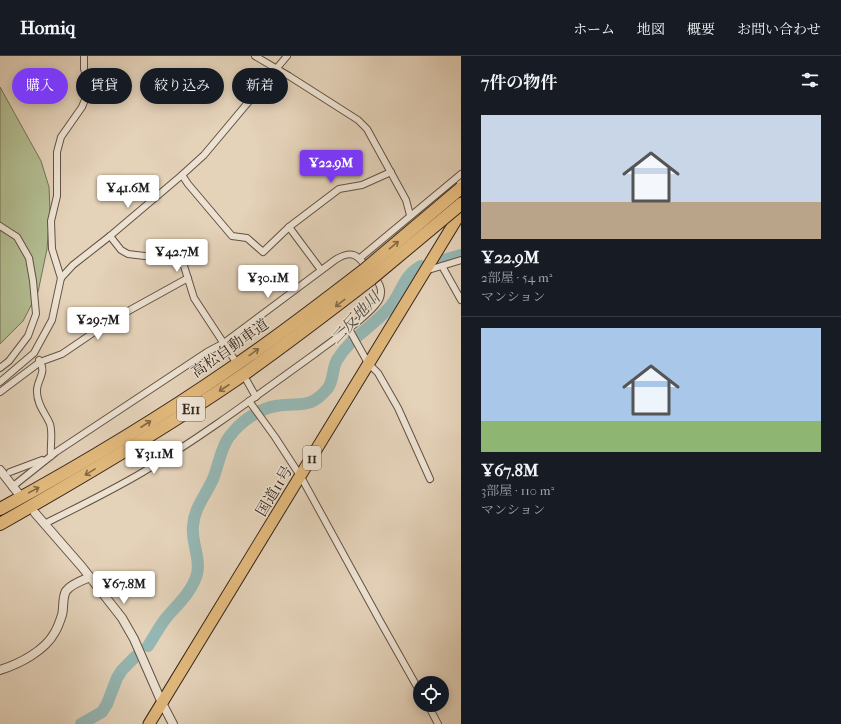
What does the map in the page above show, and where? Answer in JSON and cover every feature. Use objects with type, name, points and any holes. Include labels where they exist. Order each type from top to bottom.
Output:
[{"type":"highway","name":"高松自動車道","points":[[0,524],[149,437],[237,379],[302,332],[461,188]]},
{"type":"highway","name":"高松自動車道","points":[[0,509],[58,477],[142,427],[230,369],[367,274],[461,204]]},
{"type":"highway","name":"国道11号","points":[[149,724],[301,477],[368,363],[461,212]]},
{"type":"street","points":[[0,382],[34,353],[52,320],[61,278],[52,249],[51,228],[51,221],[57,196],[57,152],[61,137],[82,107],[87,95],[88,81],[84,69],[84,56]]},
{"type":"street","points":[[255,56],[274,68]]},
{"type":"street","points":[[277,68],[287,56]]},
{"type":"street","points":[[288,75],[358,120],[367,129],[406,200],[410,215]]},
{"type":"street","points":[[61,278],[73,265],[110,236],[204,155],[247,104]]},
{"type":"street","points":[[182,175],[232,236],[247,238],[263,252],[288,227],[339,189],[362,185],[391,172]]},
{"type":"street","points":[[360,258],[461,174]]},
{"type":"street","points":[[0,226],[17,238],[29,258],[36,314],[28,336],[9,361],[0,368]]},
{"type":"street","points":[[288,227],[321,270]]},
{"type":"street","points":[[110,236],[121,250],[128,254],[178,260],[184,266],[194,298],[234,359]]},
{"type":"street","points":[[0,470],[15,490],[50,457],[207,352],[224,343],[334,260],[343,256],[354,255],[360,258],[379,284],[381,290],[380,298],[373,307],[349,329],[256,397],[144,472],[44,524]]},
{"type":"street","points":[[425,271],[461,260]]},
{"type":"street","points":[[442,266],[461,300]]},
{"type":"street","points":[[0,392],[40,362],[62,354],[112,320],[188,278]]},
{"type":"street","points":[[349,329],[368,363],[378,373],[398,408],[430,479]]},
{"type":"street","points":[[34,353],[43,369],[36,392],[40,406],[51,428],[50,457]]},
{"type":"street","points":[[247,381],[256,397]]},
{"type":"street","points":[[249,401],[301,477],[413,680]]},
{"type":"street","points":[[10,472],[50,457]]},
{"type":"street","points":[[35,513],[90,577],[118,613],[134,639],[162,703],[173,724]]},
{"type":"street","points":[[0,670],[21,662],[34,654],[55,634],[62,612],[64,596],[67,590],[90,577]]},
{"type":"street","points":[[432,712],[438,724]]},
{"type":"green space","points":[[0,87],[41,161],[49,187],[50,211],[47,249],[38,292],[23,321],[0,344]]},
{"type":"waterway","name":"二反地川","points":[[440,261],[461,255]]},
{"type":"waterway","name":"二反地川","points":[[148,646],[163,621],[184,598],[195,581],[198,562],[193,538],[194,519],[198,507],[213,479],[226,441],[233,431],[244,421],[263,410],[276,406],[304,404],[316,400],[322,395],[330,385],[335,363],[343,352],[388,309],[406,280],[421,266]]},
{"type":"waterway","name":"二反地川","points":[[81,724],[102,712],[107,704],[117,678],[122,670],[136,656]]}]
